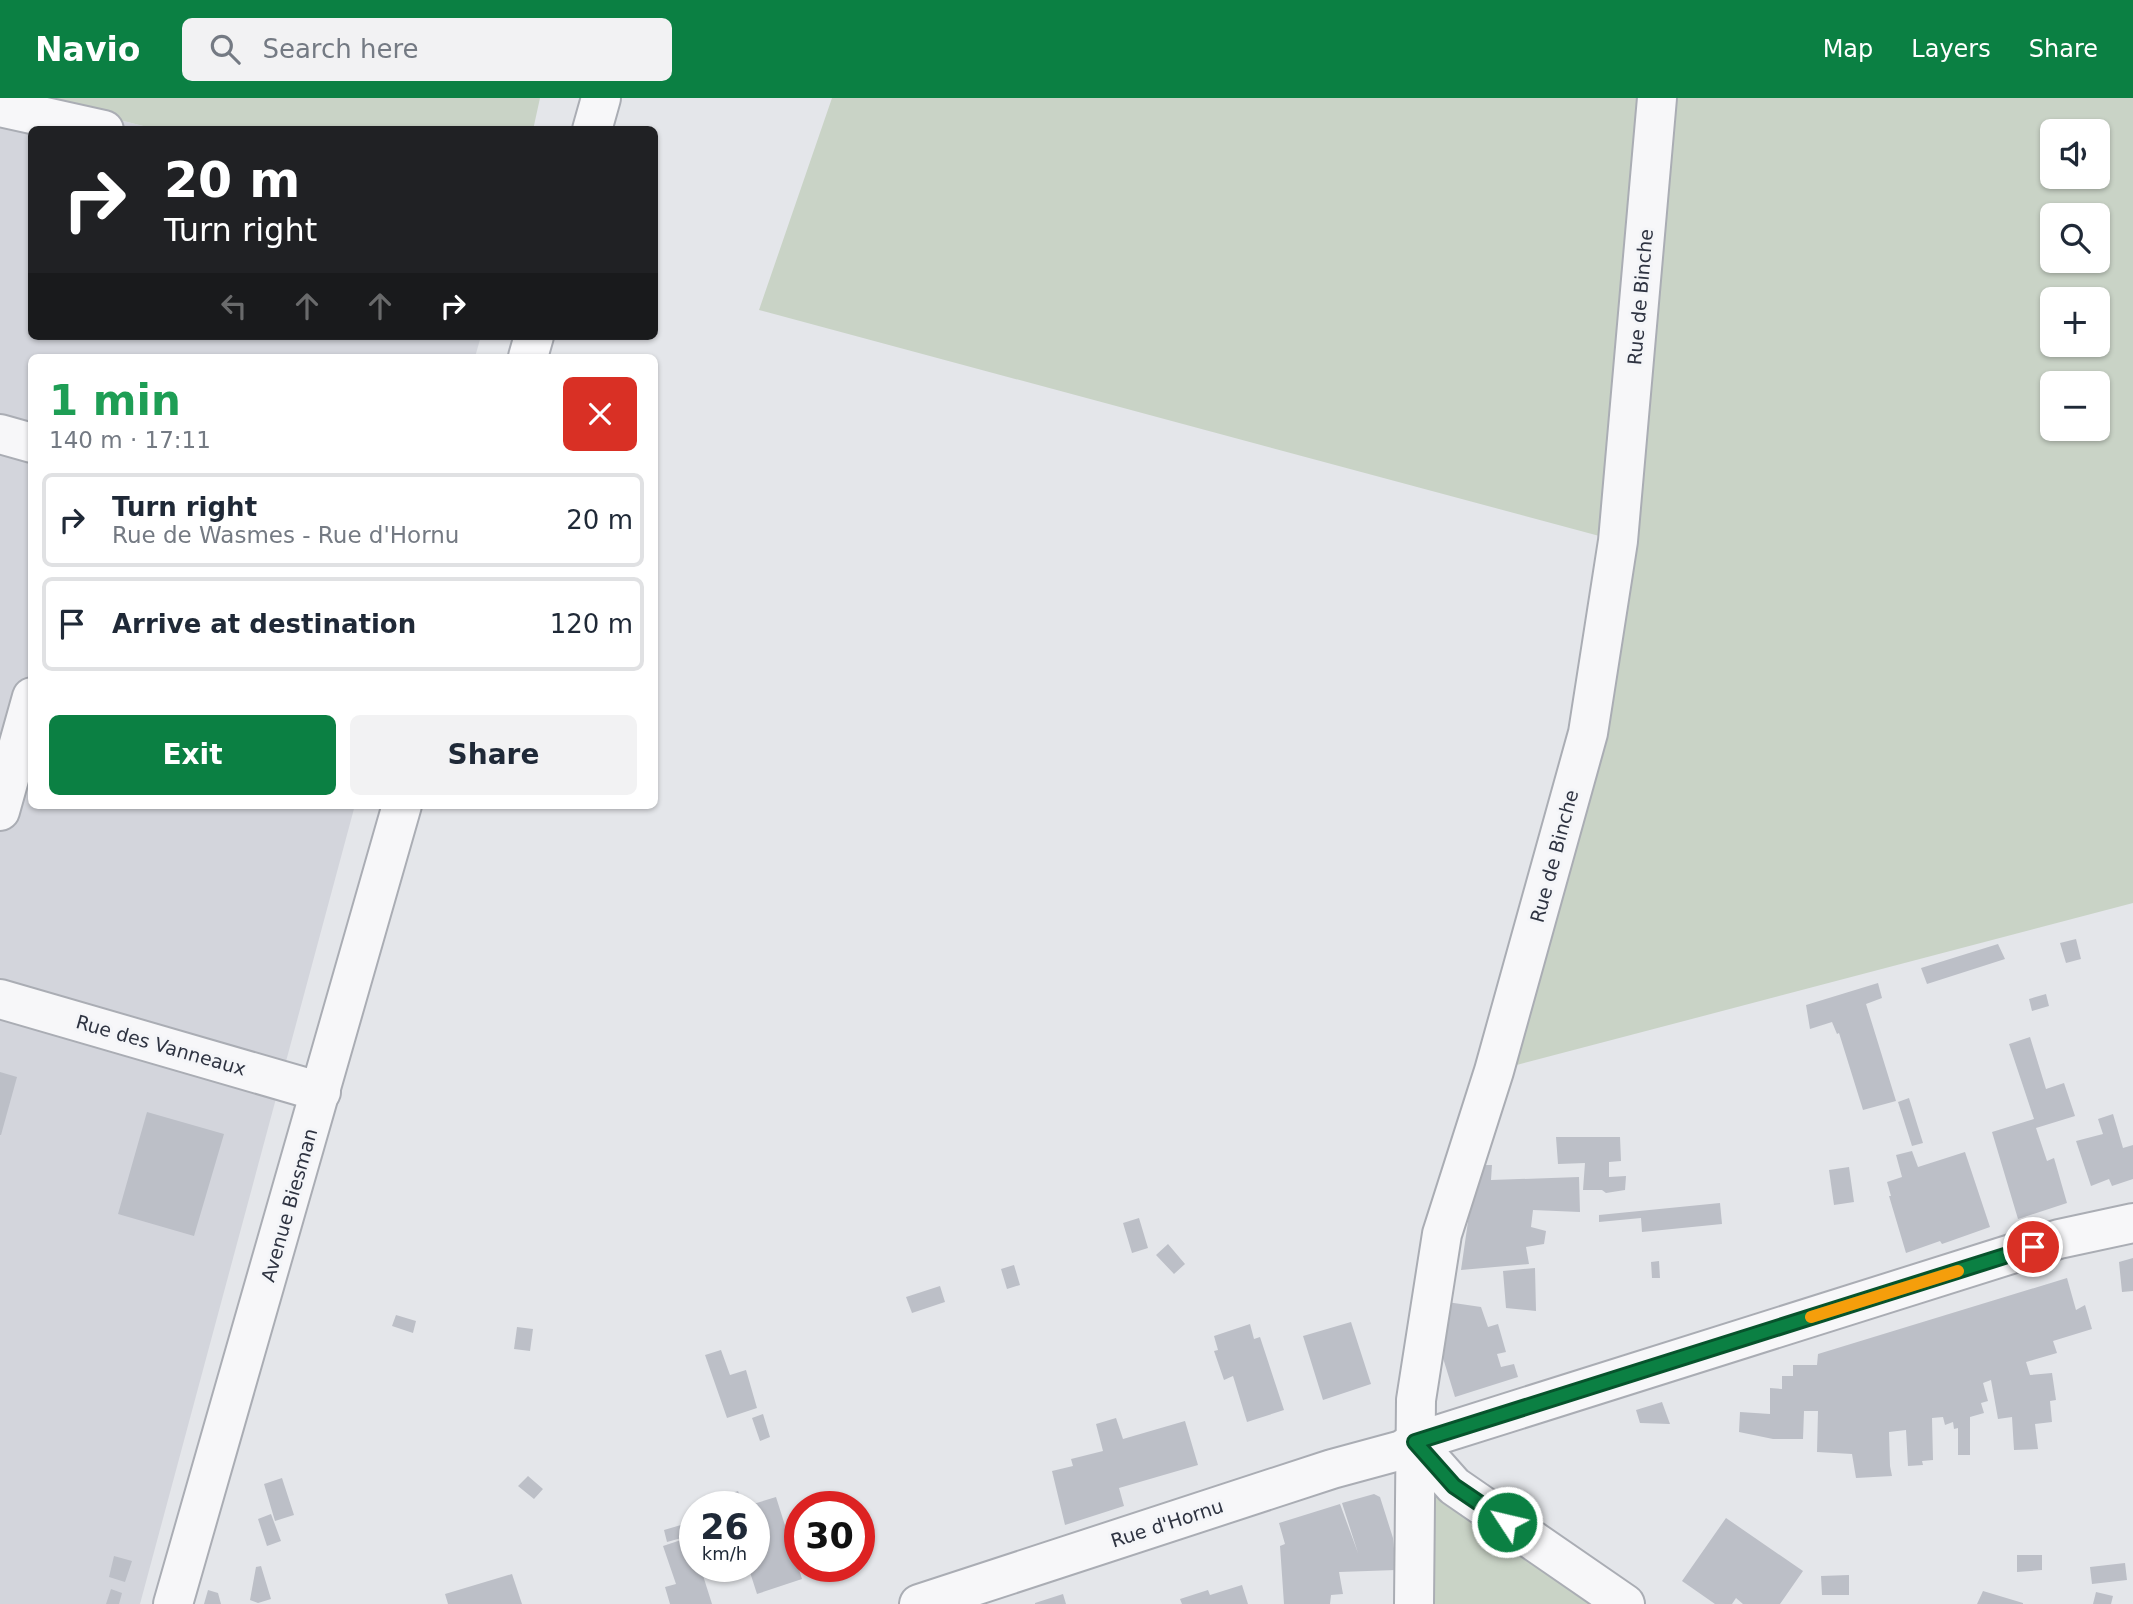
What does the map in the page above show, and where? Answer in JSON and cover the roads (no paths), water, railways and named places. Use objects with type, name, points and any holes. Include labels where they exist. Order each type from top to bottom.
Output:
[{"type":"street","points":[[593,126],[601,98]]},
{"type":"street","name":"Rue de Binche","points":[[1414,1604],[1416,1399],[1442,1234],[1494,1071],[1588,733],[1619,541],[1657,98]]},
{"type":"street","points":[[0,107],[86,126]]},
{"type":"street","points":[[0,434],[28,442]]},
{"type":"street","points":[[0,811],[28,711]]},
{"type":"street","name":"Avenue Biesman","points":[[173,1604],[401,809]]},
{"type":"street","name":"Rue des Vanneaux","points":[[0,999],[321,1092]]},
{"type":"street","name":"Rue d'Hornu","points":[[919,1604],[1332,1469],[1402,1450],[1415,1442],[2059,1239],[2133,1223]]},
{"type":"street","points":[[1415,1442],[1454,1486],[1625,1604]]}]
